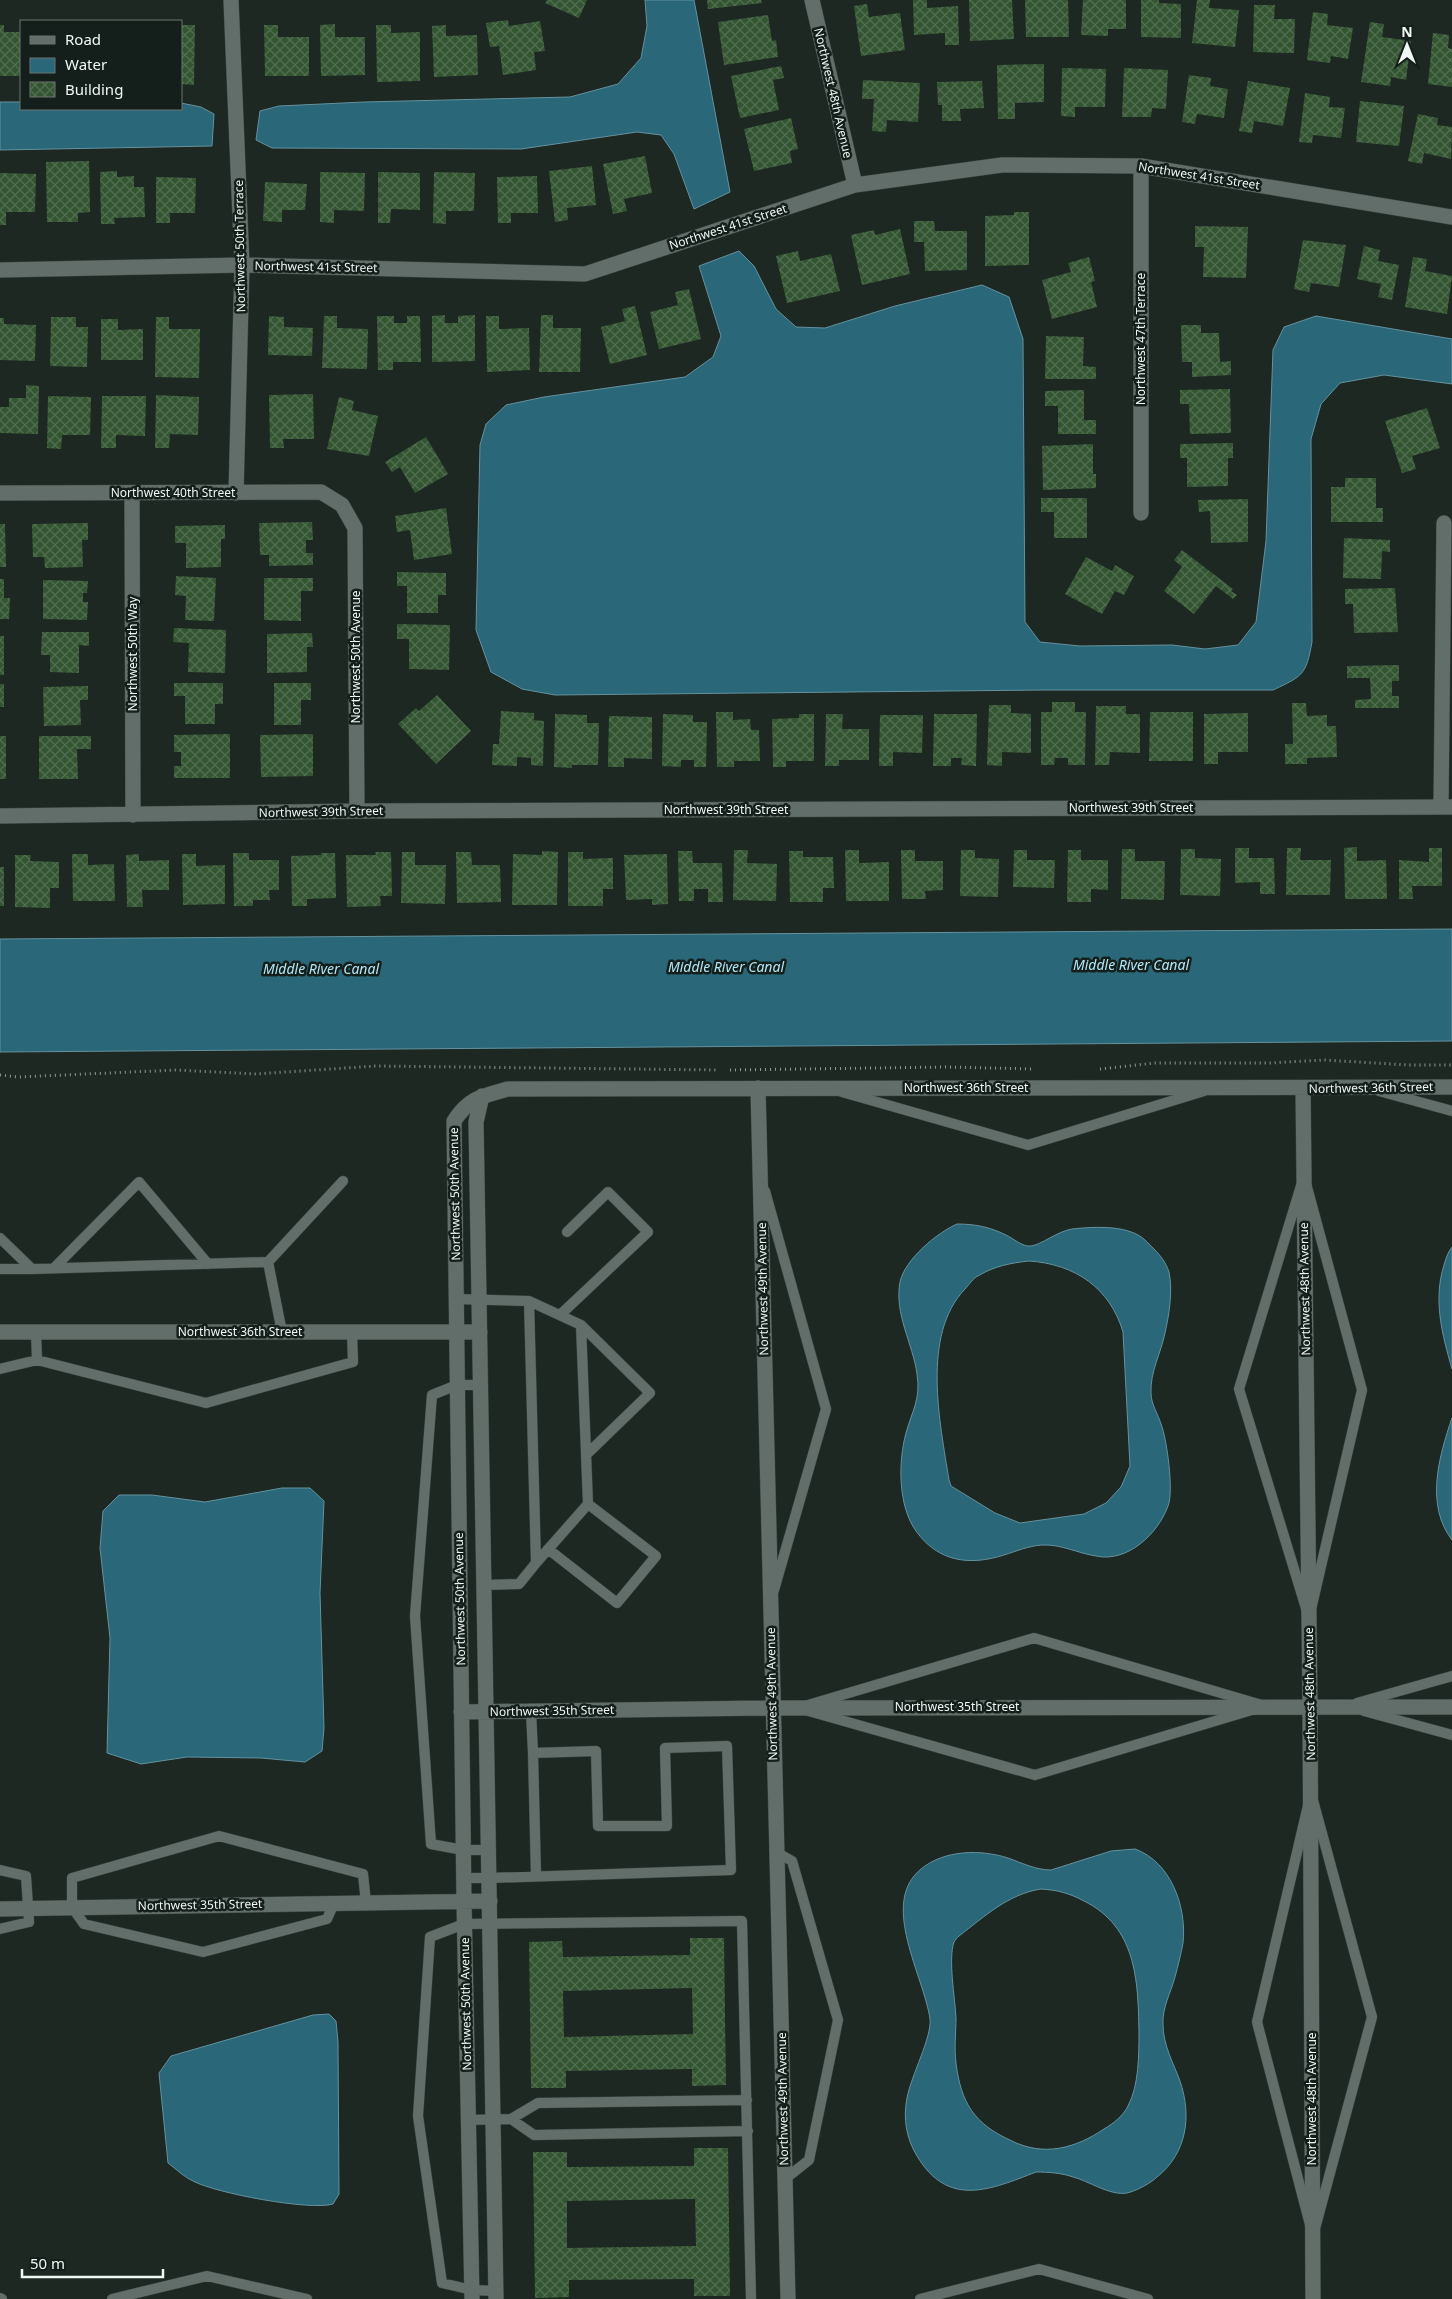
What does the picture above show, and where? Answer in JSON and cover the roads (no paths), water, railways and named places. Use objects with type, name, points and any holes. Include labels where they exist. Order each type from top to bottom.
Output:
[{"type":"street","name":"Northwest 50th Terrace","points":[[232,0],[242,266],[236,493]]},
{"type":"street","name":"Northwest 48th Avenue","points":[[812,0],[855,185]]},
{"type":"street","name":"Northwest 41st Street","points":[[0,270],[242,266],[585,274],[855,185],[1002,165],[1141,166],[1452,217]]},
{"type":"street","name":"Northwest 47th Terrace","points":[[1141,166],[1141,512]]},
{"type":"street","name":"Northwest 40th Street","points":[[0,493],[321,492],[342,505]]},
{"type":"street","name":"Northwest 50th Way","points":[[132,494],[133,814]]},
{"type":"street","name":"Northwest 50th Avenue","points":[[342,505],[355,528],[357,811]]},
{"type":"street","points":[[1444,523],[1446,807]]},
{"type":"street","name":"Northwest 39th Street","points":[[0,816],[357,811],[1446,807]]},
{"type":"street","name":"Northwest 36th Street","points":[[482,1096],[508,1089],[1452,1087]]},
{"type":"street","name":"Northwest 49th Avenue","points":[[758,1088],[788,2299]]},
{"type":"street","name":"Northwest 48th Avenue","points":[[1303,1088],[1311,1793],[1313,2299]]},
{"type":"street","name":"Northwest 50th Avenue","points":[[482,1096],[476,1122],[496,2295]]},
{"type":"street","name":"Northwest 50th Avenue","points":[[472,2295],[464,1924],[454,1121],[463,1107],[482,1096]]},
{"type":"street","name":"Northwest 36th Street","points":[[0,1332],[480,1332]]},
{"type":"street","name":"Northwest 35th Street","points":[[461,1712],[773,1708],[1452,1707]]},
{"type":"street","name":"Northwest 35th Street","points":[[0,1909],[490,1901]]},
{"type":"lane","points":[[828,1088],[1028,1145],[1213,1088]]},
{"type":"lane","points":[[1366,1088],[1452,1111]]},
{"type":"lane","points":[[760,1175],[826,1409],[770,1604]]},
{"type":"lane","points":[[1304,1176],[1362,1390],[1309,1618]]},
{"type":"lane","points":[[1304,1176],[1239,1389],[1309,1618]]},
{"type":"lane","points":[[0,1269],[268,1262],[343,1181]]},
{"type":"lane","points":[[54,1268],[139,1182],[208,1264]]},
{"type":"lane","points":[[560,1315],[648,1232],[608,1192],[567,1232]]},
{"type":"lane","points":[[0,1238],[32,1269]]},
{"type":"lane","points":[[268,1262],[282,1332]]},
{"type":"lane","points":[[456,1299],[529,1300],[580,1324],[650,1393],[586,1455]]},
{"type":"lane","points":[[529,1300],[536,1563]]},
{"type":"lane","points":[[484,1585],[519,1584],[588,1504],[580,1324]]},
{"type":"lane","points":[[36,1332],[37,1360]]},
{"type":"lane","points":[[0,1370],[37,1360],[206,1403],[353,1362],[352,1332]]},
{"type":"lane","points":[[481,1385],[457,1385],[432,1395],[415,1616],[432,1844],[463,1850],[489,1850]]},
{"type":"lane","points":[[548,1549],[617,1604],[656,1556],[588,1504]]},
{"type":"lane","points":[[798,1708],[1034,1638],[1265,1706]]},
{"type":"lane","points":[[1346,1706],[1452,1676]]},
{"type":"lane","points":[[798,1708],[1034,1775],[1265,1706]]},
{"type":"lane","points":[[1346,1706],[1452,1735]]},
{"type":"lane","points":[[531,1712],[536,1876]]},
{"type":"lane","points":[[464,1878],[731,1870],[727,1746],[664,1748],[667,1826],[598,1826],[596,1751],[533,1753]]},
{"type":"lane","points":[[1311,1793],[1257,2022],[1313,2236]]},
{"type":"lane","points":[[1311,1793],[1372,2017],[1313,2236]]},
{"type":"lane","points":[[334,1903],[327,1919],[203,1952],[84,1924],[72,1907],[72,1878],[219,1836],[363,1874],[366,1903]]},
{"type":"lane","points":[[776,1852],[792,1861],[838,2020],[809,2160],[785,2179]]},
{"type":"lane","points":[[0,1870],[26,1876],[29,1922],[0,1930]]},
{"type":"lane","points":[[496,2295],[472,2295],[442,2283],[418,2116],[430,1937],[464,1924],[742,1921],[753,2297],[751,2299]]},
{"type":"lane","points":[[468,2120],[511,2119],[538,2103],[747,2100]]},
{"type":"lane","points":[[511,2119],[534,2135],[748,2131]]},
{"type":"lane","points":[[920,2299],[1039,2269],[1148,2299]]},
{"type":"lane","points":[[112,2299],[206,2276],[307,2299]]},
{"type":"water","points":[[645,0],[694,0],[730,192],[694,209],[674,154],[661,135],[637,132],[521,149],[272,148],[256,140],[260,111],[279,106],[570,97],[618,84],[641,58],[647,26]]},
{"type":"water","points":[[0,102],[20,102],[20,110],[182,110],[182,103],[201,107],[214,114],[212,146],[0,150]]},
{"type":"water","points":[[739,251],[754,266],[776,309],[796,327],[825,328],[895,306],[982,285],[1009,297],[1023,339],[1025,622],[1040,642],[1080,646],[1172,645],[1205,649],[1238,645],[1256,622],[1266,541],[1273,350],[1284,327],[1316,316],[1452,339],[1452,384],[1384,375],[1340,383],[1321,404],[1311,439],[1312,642],[1308,661],[1302,673],[1273,690],[1045,690],[555,695],[522,689],[491,672],[476,630],[480,445],[486,424],[506,405],[544,397],[685,377],[713,357],[721,336],[699,266]]},
{"type":"water","name":"Middle River Canal","points":[[1452,929],[1452,1041],[0,1052],[0,939]]},
{"type":"water","points":[[957,1224],[982,1226],[1009,1236],[1024,1245],[1031,1246],[1072,1229],[1114,1228],[1140,1236],[1157,1252],[1165,1263],[1169,1272],[1171,1287],[1170,1303],[1165,1333],[1152,1378],[1151,1393],[1165,1441],[1169,1465],[1170,1499],[1157,1527],[1130,1551],[1108,1557],[1089,1555],[1056,1546],[1042,1545],[979,1560],[956,1559],[934,1549],[916,1531],[910,1521],[903,1497],[901,1470],[903,1445],[917,1398],[918,1383],[915,1363],[900,1306],[900,1282],[908,1264],[915,1256],[931,1240]],"holes":[[[1029,1261],[1046,1263],[1076,1273],[1088,1281],[1100,1291],[1117,1316],[1123,1332],[1130,1466],[1121,1487],[1106,1503],[1084,1514],[1020,1523],[995,1513],[951,1486],[945,1457],[939,1407],[938,1355],[943,1330],[951,1308],[974,1278],[996,1267],[1009,1264]]]},
{"type":"water","points":[[1452,1247],[1452,1369],[1442,1330],[1439,1291],[1446,1258]]},
{"type":"water","points":[[1452,1418],[1452,1540],[1439,1512],[1437,1480],[1439,1464]]},
{"type":"water","points":[[282,1488],[310,1488],[324,1501],[320,1593],[324,1728],[322,1751],[305,1762],[261,1758],[187,1757],[141,1764],[107,1753],[110,1638],[100,1548],[103,1511],[119,1495],[152,1495],[205,1502]]},
{"type":"water","points":[[1135,1849],[1148,1855],[1158,1864],[1174,1887],[1182,1915],[1183,1943],[1163,2018],[1163,2032],[1184,2094],[1186,2107],[1184,2133],[1175,2157],[1154,2179],[1139,2189],[1127,2193],[1114,2192],[1069,2176],[1045,2172],[1036,2172],[986,2189],[956,2189],[942,2183],[929,2172],[917,2156],[908,2135],[905,2113],[909,2089],[930,2027],[926,2002],[913,1962],[904,1920],[904,1901],[909,1883],[921,1869],[930,1863],[940,1858],[963,1853],[997,1855],[1034,1868],[1051,1870],[1111,1851]],"holes":[[[1041,1889],[1058,1891],[1084,1901],[1101,1912],[1114,1925],[1124,1940],[1131,1956],[1137,1992],[1139,2031],[1136,2079],[1132,2098],[1124,2113],[1093,2136],[1071,2145],[1048,2149],[1024,2146],[999,2134],[979,2119],[966,2101],[958,2077],[955,2057],[956,2018],[952,1979],[952,1949],[955,1940],[987,1914],[1007,1901]]]},
{"type":"water","points":[[329,2014],[336,2021],[338,2042],[339,2194],[333,2204],[321,2206],[284,2203],[221,2191],[190,2179],[168,2163],[159,2073],[171,2056],[313,2015]]}]
